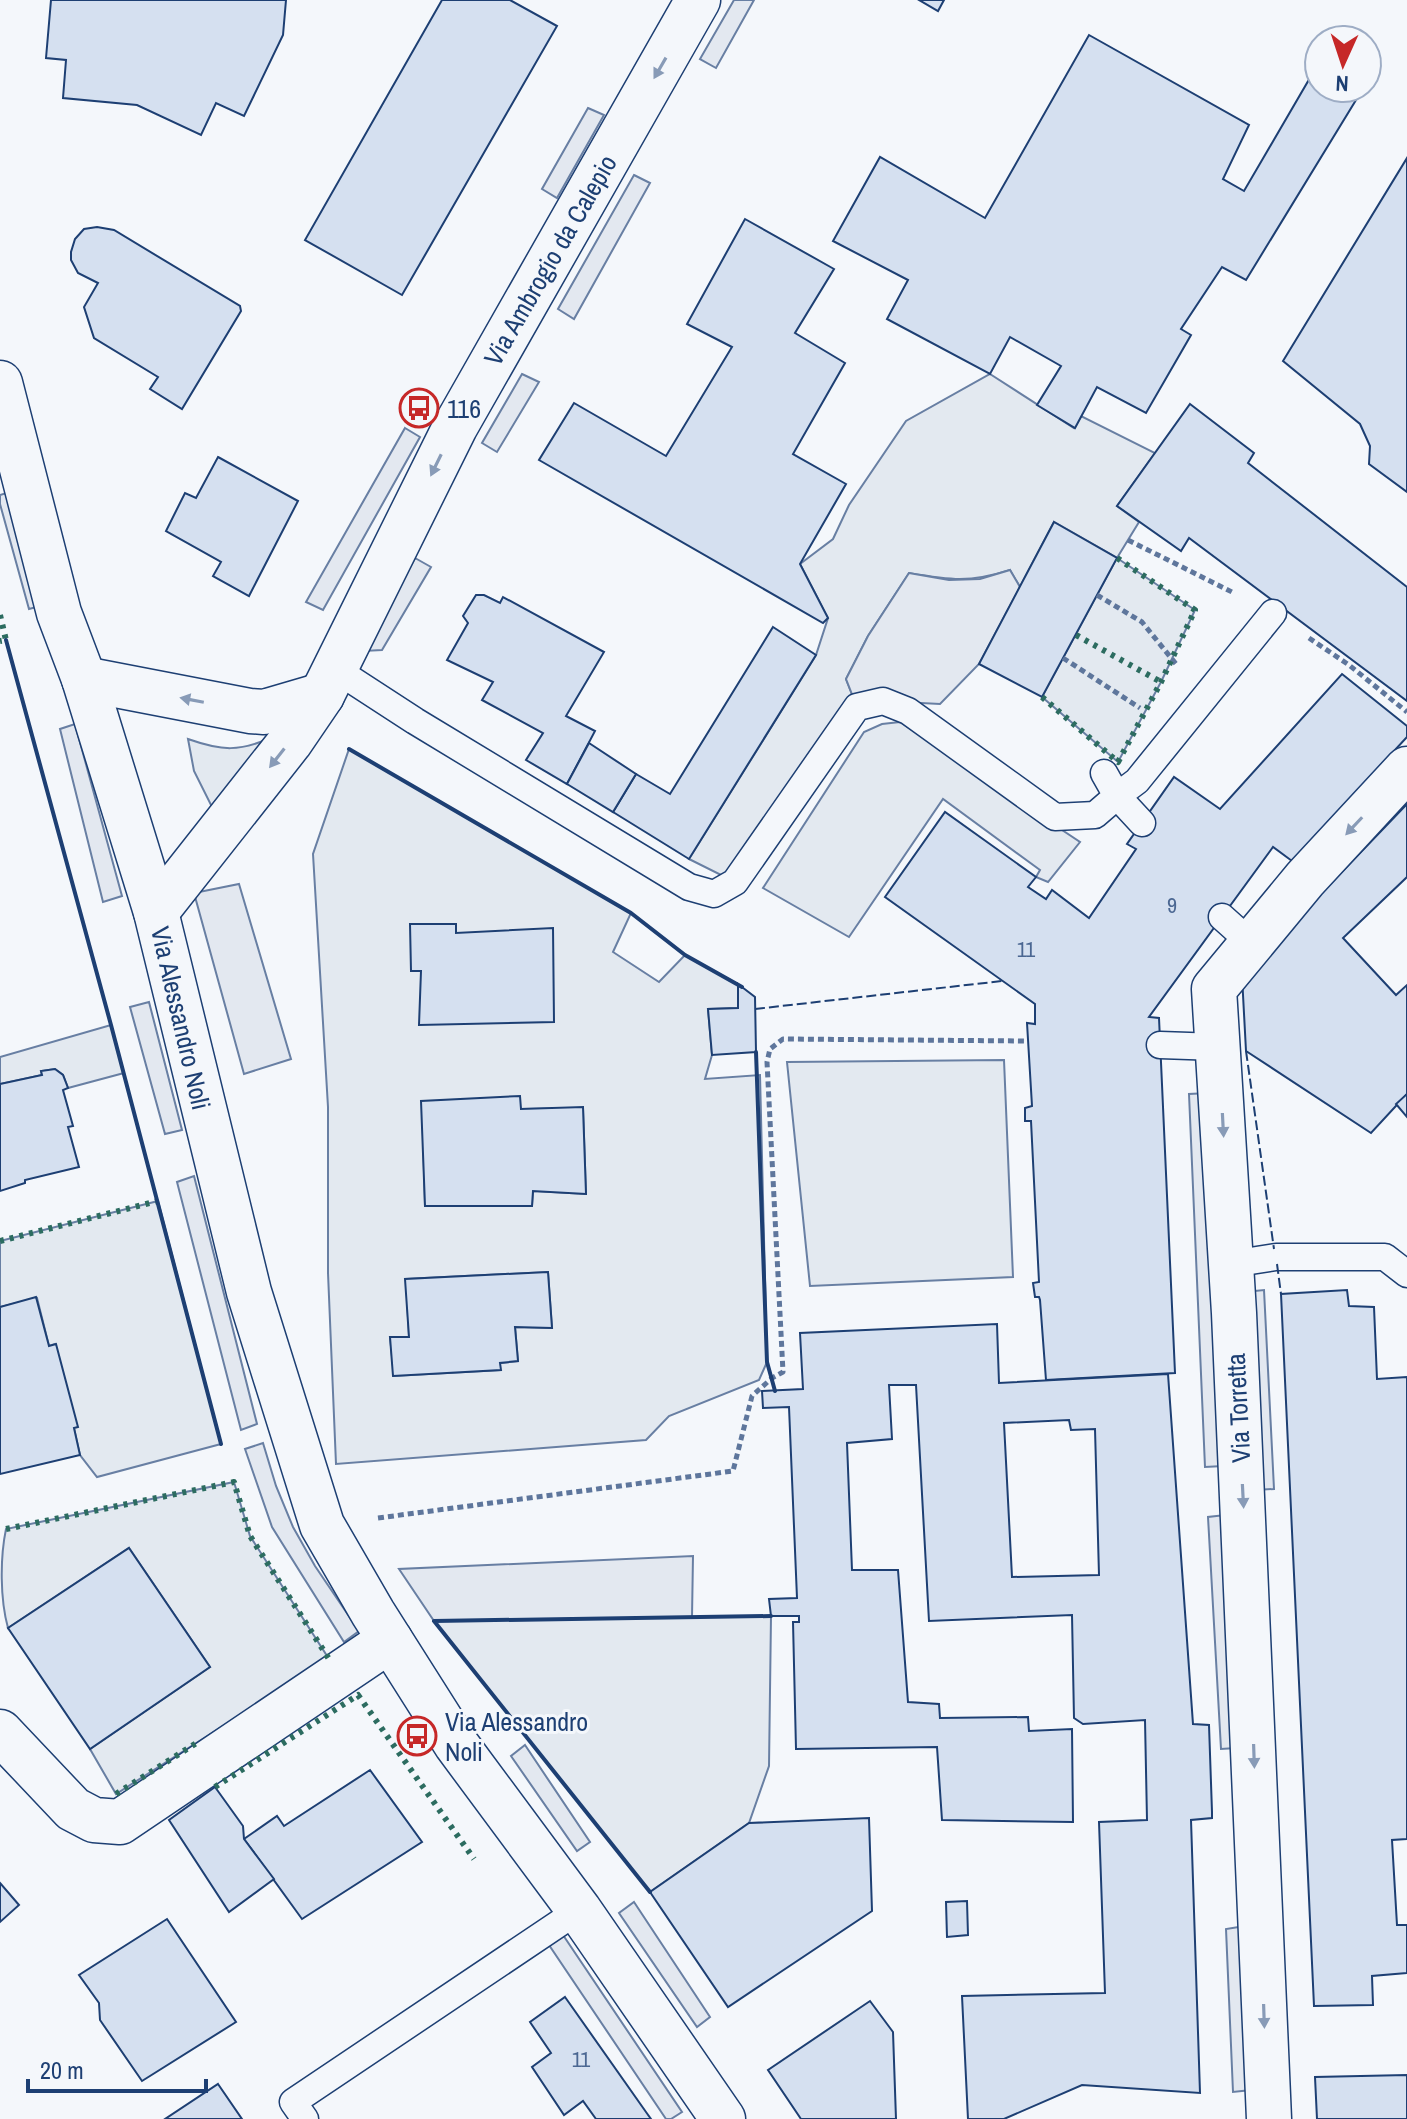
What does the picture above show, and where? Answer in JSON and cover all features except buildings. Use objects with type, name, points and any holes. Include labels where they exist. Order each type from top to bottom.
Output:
[{"type":"street","name":"Via Ambrogio da Calepio","points":[[156,912],[290,742],[329,682],[455,427],[698,0]]},
{"type":"street","name":"Via Alessandro Noli","points":[[0,383],[59,613],[84,679],[156,912],[249,1292],[322,1525],[456,1744],[579,1910],[723,2119]]},
{"type":"street","points":[[84,679],[264,712],[329,682]]},
{"type":"street","name":"Via Torretta","points":[[1269,2119],[1231,1264],[1214,989],[1236,930],[1305,879],[1407,769]]},
{"type":"street","points":[[0,1732],[73,1809],[94,1820],[120,1822],[390,1640]]},
{"type":"lane","points":[[329,682],[415,721],[689,887],[714,894],[735,882],[857,707],[883,701],[908,711],[1055,817],[1095,815],[1137,781],[1273,613]]},
{"type":"lane","points":[[1104,773],[1117,796],[1142,823]]},
{"type":"lane","points":[[1160,1045],[1218,1047]]},
{"type":"lane","points":[[1231,1264],[1276,1257],[1385,1257],[1407,1274]]},
{"type":"lane","points":[[305,2119],[293,2102],[579,1910]]},
{"type":"path","points":[[1097,595],[1142,622],[1172,660],[1209,692]]},
{"type":"path","points":[[1063,658],[1145,711],[1173,737]]},
{"type":"path","points":[[322,1525],[733,1471],[752,1396],[783,1372],[767,1062],[770,1049],[783,1039],[1028,1041]]},
{"type":"shaded area","points":[[734,0],[754,0],[716,68],[700,59]]},
{"type":"shaded area","points":[[588,108],[604,115],[557,198],[542,189]]},
{"type":"shaded area","points":[[634,175],[650,183],[574,319],[558,309]]},
{"type":"shaded area","points":[[522,374],[539,382],[497,452],[482,443]]},
{"type":"shaded area","points":[[990,374],[1074,428],[1081,416],[1155,453],[1117,506],[1139,522],[1117,558],[1054,522],[1020,587],[1010,570],[960,579],[909,573],[868,636],[846,679],[857,707],[735,882],[689,859],[816,655],[828,618],[800,564],[833,539],[849,505],[906,421]]},
{"type":"shaded area","points":[[405,428],[420,437],[323,610],[306,602]]},
{"type":"shaded area","points":[[16,490],[44,605],[29,609],[0,504],[0,495]]},
{"type":"shaded area","points":[[415,558],[431,567],[382,650],[364,651]]},
{"type":"shaded area","points":[[1117,558],[1195,610],[1118,762],[1042,697]]},
{"type":"shaded area","points":[[1010,570],[1020,587],[979,664],[940,704],[883,701],[857,707],[846,679],[868,636],[909,573],[949,580],[980,579]]},
{"type":"shaded area","points":[[900,722],[1080,842],[1048,882],[1036,877],[1040,870],[943,799],[849,937],[763,888],[864,732],[882,724]]},
{"type":"shaded area","points":[[75,724],[122,896],[103,902],[60,729]]},
{"type":"shaded area","points":[[273,737],[213,809],[194,771],[188,739],[230,748]]},
{"type":"shaded area","points":[[349,749],[631,913],[613,952],[659,982],[685,955],[738,984],[738,1008],[708,1009],[712,1055],[705,1079],[760,1075],[767,1362],[759,1380],[669,1416],[646,1440],[336,1464],[328,1273],[328,1107],[313,854]],"holes":[[[422,1102],[521,1109],[583,1108],[586,1194],[533,1191],[532,1206],[425,1206]],[[548,1272],[552,1328],[515,1327],[518,1361],[500,1363],[500,1370],[394,1376],[390,1337],[409,1337],[406,1279]]]},
{"type":"shaded area","points":[[239,884],[291,1059],[244,1074],[194,893]]},
{"type":"shaded area","points":[[149,1002],[182,1130],[165,1134],[130,1007]]},
{"type":"shaded area","points":[[111,1025],[124,1073],[68,1088],[63,1075],[55,1069],[0,1084],[0,1057]]},
{"type":"shaded area","points":[[1004,1060],[1013,1277],[810,1286],[787,1062]]},
{"type":"shaded area","points":[[1208,1093],[1223,1466],[1205,1467],[1189,1094]]},
{"type":"shaded area","points":[[194,1176],[257,1424],[241,1430],[177,1182]]},
{"type":"shaded area","points":[[158,1201],[221,1444],[97,1477],[80,1455],[55,1344],[49,1346],[37,1298],[0,1307],[0,1241]]},
{"type":"shaded area","points":[[1264,1290],[1274,1489],[1255,1490],[1245,1292]]},
{"type":"shaded area","points":[[263,1443],[293,1527],[359,1631],[344,1642],[272,1527],[245,1449]]},
{"type":"shaded area","points":[[234,1482],[250,1536],[329,1659],[116,1794],[90,1749],[210,1667],[129,1548],[8,1628],[2,1578],[6,1529]]},
{"type":"shaded area","points":[[1225,1515],[1236,1748],[1221,1749],[1208,1517]]},
{"type":"shaded area","points":[[693,1556],[692,1617],[434,1621],[399,1569]]},
{"type":"shaded area","points":[[771,1616],[769,1766],[749,1823],[650,1892],[434,1621]]},
{"type":"shaded area","points":[[525,1745],[590,1842],[577,1851],[511,1756]]},
{"type":"shaded area","points":[[634,1902],[710,2017],[697,2027],[619,1913]]},
{"type":"shaded area","points":[[1245,1926],[1251,2090],[1233,2092],[1226,1929]]},
{"type":"shaded area","points":[[561,1932],[682,2112],[671,2119],[666,2119],[547,1942]]},
{"type":"hedge","points":[[1042,697],[1118,762],[1195,610],[1117,558]]},
{"type":"hedge","points":[[0,615],[6,640],[0,641]]},
{"type":"hedge","points":[[1076,635],[1161,682]]},
{"type":"hedge","points":[[0,1241],[158,1201]]},
{"type":"hedge","points":[[6,1529],[234,1482],[250,1536],[329,1659],[325,1661]]},
{"type":"hedge","points":[[215,1787],[358,1695],[474,1859]]},
{"type":"hedge","points":[[116,1794],[198,1742]]},
{"type":"fence","points":[[755,1009],[1002,981]]},
{"type":"fence","points":[[1246,1051],[1274,1249]]},
{"type":"fence","points":[[1277,1264],[1281,1294]]},
{"type":"wall","points":[[6,640],[221,1444]]},
{"type":"wall","points":[[349,749],[631,913],[685,955],[742,987]]},
{"type":"wall","points":[[756,1052],[767,1362],[775,1391]]},
{"type":"wall","points":[[650,1892],[434,1621],[771,1616]]},
{"type":"place","name":"116","points":[[419,408]]},
{"type":"place","name":"Via Alessandro Noli","points":[[417,1736]]}]
